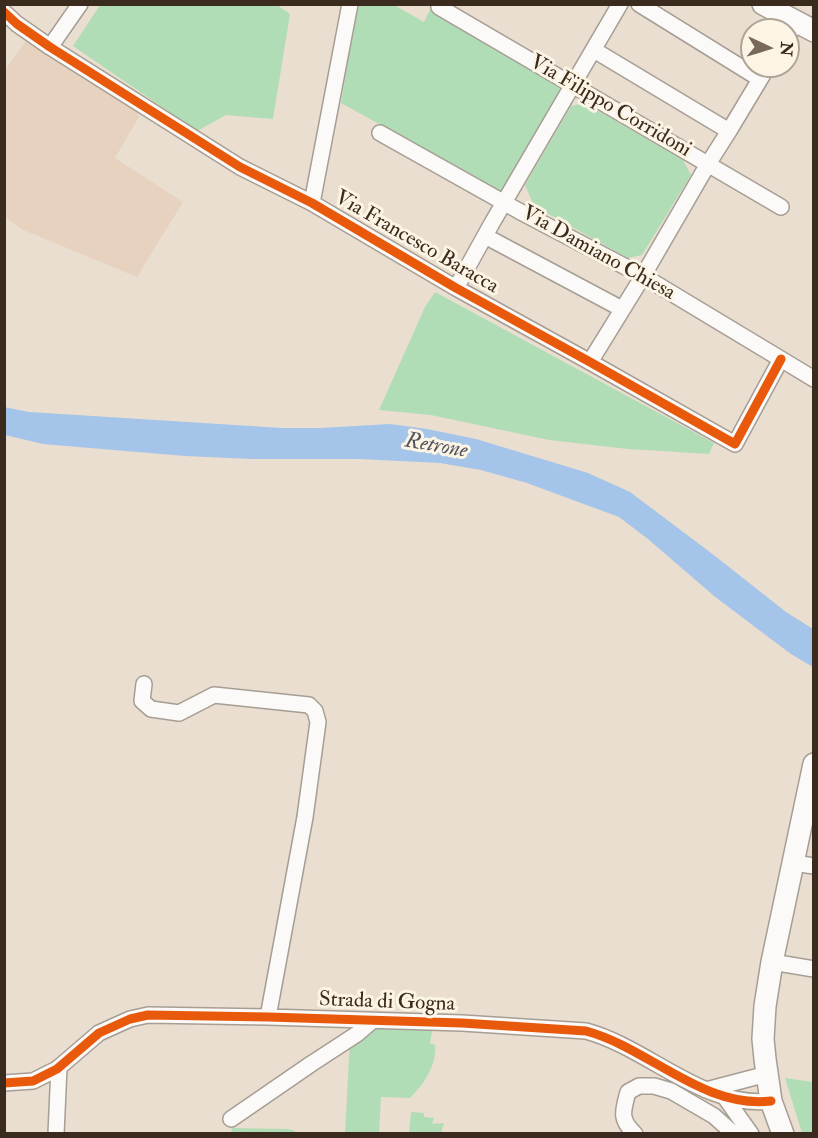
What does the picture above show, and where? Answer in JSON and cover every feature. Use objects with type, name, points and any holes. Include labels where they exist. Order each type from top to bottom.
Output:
[{"type":"street","points":[[50,47],[80,4]]},
{"type":"street","points":[[312,203],[350,4]]},
{"type":"street","points":[[456,288],[620,4]]},
{"type":"street","points":[[639,4],[740,60]]},
{"type":"street","points":[[763,4],[782,18]]},
{"type":"street","name":"Via Filippo Corridoni","points":[[440,6],[781,207]]},
{"type":"street","name":"Via Francesco Baracca","points":[[4,12],[50,47],[240,167],[312,203],[456,288],[735,444],[781,359]]},
{"type":"street","points":[[594,50],[729,131]]},
{"type":"street","points":[[590,362],[761,78]]},
{"type":"street","name":"Via Damiano Chiesa","points":[[380,133],[643,276],[813,380]]},
{"type":"street","points":[[484,236],[622,309]]},
{"type":"street","points":[[144,684],[142,701],[151,709],[179,713],[214,695],[309,705],[315,711],[318,722],[305,817],[268,1017]]},
{"type":"street","points":[[783,1134],[771,1101],[767,1074],[763,1039],[765,1006],[772,962],[803,865],[812,776]]},
{"type":"street","points":[[772,962],[813,969]]},
{"type":"street","name":"Strada di Gogna","points":[[4,1083],[33,1081],[59,1067],[99,1033],[130,1019],[148,1015],[462,1023],[586,1031],[618,1043],[706,1090],[724,1090],[767,1074]]},
{"type":"street","name":"Strada di Gogna","points":[[231,1119],[357,1035],[372,1020]]},
{"type":"street","points":[[56,1134],[59,1067]]},
{"type":"street","points":[[635,1134],[626,1126],[623,1112],[628,1092],[639,1086],[654,1086],[671,1091],[714,1116],[734,1134]]},
{"type":"street","points":[[724,1090],[751,1134]]},
{"type":"street","name":"Strada di Gogna","points":[[724,1090],[740,1101],[758,1103],[771,1101]]},
{"type":"shaded area","points":[[28,38],[136,111],[139,117],[115,158],[183,202],[137,277],[21,229],[5,216],[5,70]]},
{"type":"green space","points":[[100,5],[277,5],[290,14],[273,119],[226,115],[197,131],[73,46]]},
{"type":"green space","points":[[357,5],[394,5],[424,22],[431,8],[567,86],[502,192],[341,103]]},
{"type":"green space","points":[[585,103],[683,160],[691,175],[642,255],[628,258],[534,206],[525,185],[571,106]]},
{"type":"green space","points":[[435,292],[714,443],[709,454],[628,449],[549,440],[431,415],[379,410],[425,307]]},
{"type":"green space","points":[[373,1023],[433,1025],[430,1043],[435,1045],[434,1060],[425,1080],[410,1098],[381,1097],[379,1133],[345,1134],[350,1039]]},
{"type":"green space","points":[[785,1078],[813,1082],[813,1133],[802,1133]]},
{"type":"green space","points":[[411,1112],[424,1113],[424,1117],[434,1118],[432,1124],[444,1123],[441,1133],[409,1133]]},
{"type":"green space","points":[[232,1128],[288,1129],[297,1133],[231,1133]]},
{"type":"water","name":"Retrone","points":[[4,407],[29,412],[282,428],[390,424],[476,439],[588,473],[630,492],[786,612],[813,629],[813,667],[791,654],[714,596],[619,517],[527,483],[481,470],[440,463],[185,456],[43,444],[5,435]]},
{"type":"cycle path","points":[[4,12],[50,47],[240,167],[312,203],[456,288],[735,444],[781,359]]},
{"type":"cycle path","points":[[4,1083],[33,1081],[57,1069],[99,1033],[130,1019],[148,1015],[268,1017],[462,1023],[586,1031],[609,1039],[699,1087],[722,1096],[746,1101],[771,1101]]}]
